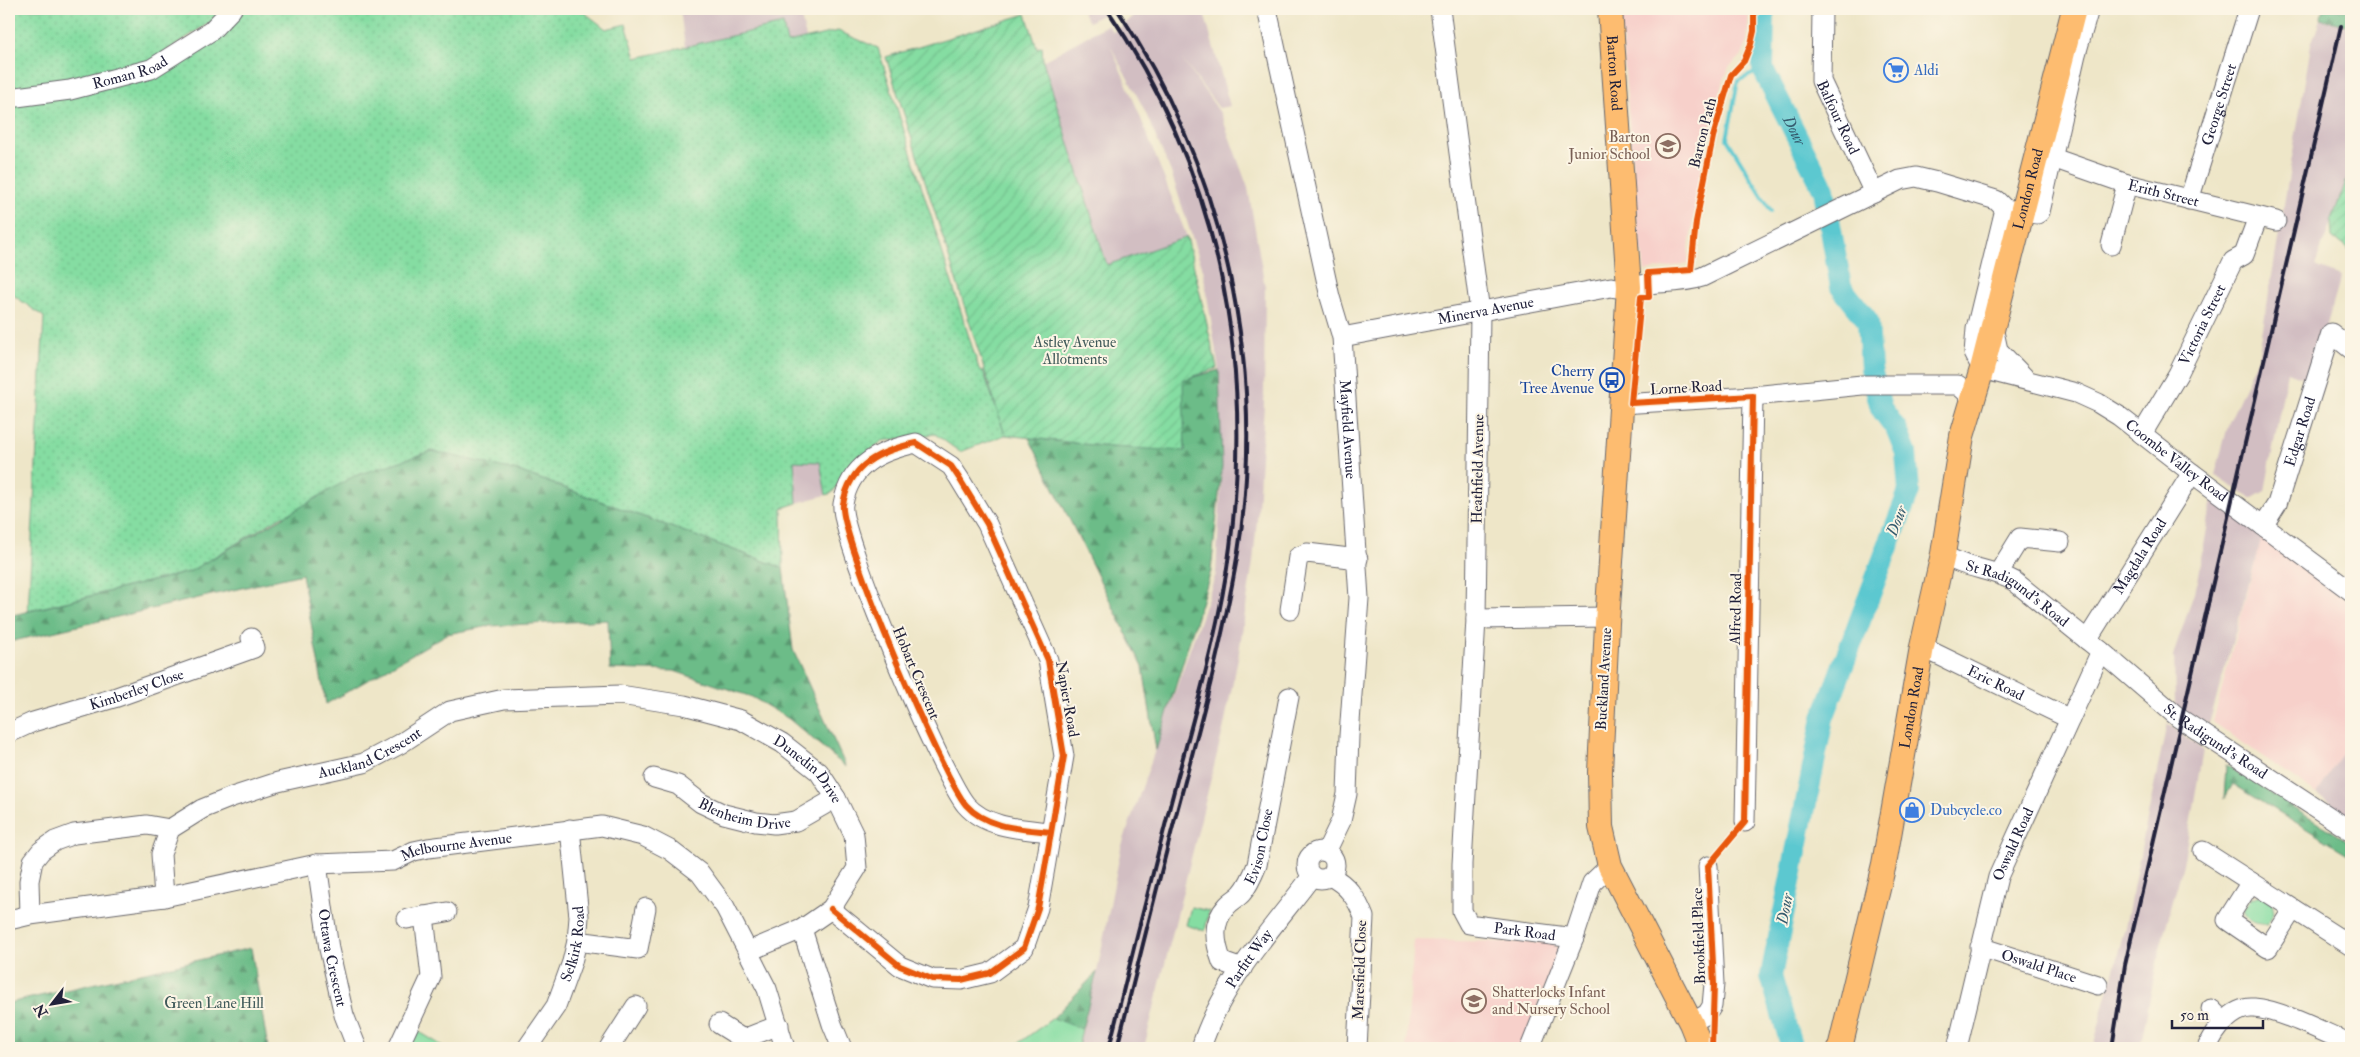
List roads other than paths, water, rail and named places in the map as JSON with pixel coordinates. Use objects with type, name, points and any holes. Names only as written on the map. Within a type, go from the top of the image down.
[{"type":"main road","name":"Barton Road","points":[[1610,9],[1629,287]]},
{"type":"main road","name":"London Road","points":[[1840,1048],[1884,864],[1922,648],[1943,554],[1962,436],[1993,326],[2013,209],[2069,52],[2077,9]]},
{"type":"main road","name":"Buckland Avenue","points":[[1629,287],[1607,617],[1600,772],[1601,827],[1610,866],[1691,1022],[1701,1048]]},
{"type":"street","name":"Roman Road","points":[[9,98],[70,90],[151,69],[211,31],[232,9]]},
{"type":"street","name":"Mayfield Avenue","points":[[1267,9],[1330,297],[1342,337],[1358,559],[1359,598],[1347,794],[1341,821],[1326,852],[1335,864],[1321,876]]},
{"type":"street","name":"Heathfield Avenue","points":[[1440,9],[1480,312],[1476,619],[1462,864],[1462,911],[1469,924],[1474,926]]},
{"type":"street","name":"Balfour Road","points":[[1822,9],[1821,81],[1874,193]]},
{"type":"street","name":"George Street","points":[[2189,200],[2249,9]]},
{"type":"street","points":[[1629,287],[1689,281],[1702,277],[1900,180],[1916,177],[1996,200],[2013,209],[2037,214],[2040,212],[2053,158],[2069,52]]},
{"type":"street","name":"Erith Street","points":[[2053,158],[2127,184],[2267,219]]},
{"type":"street","points":[[2111,245],[2127,184]]},
{"type":"street","name":"London Road","points":[[1982,369],[1974,353],[1976,329],[2013,209]]},
{"type":"street","name":"Victoria Street","points":[[2142,434],[2178,374],[2233,261],[2244,255],[2267,219]]},
{"type":"street","name":"Minerva Avenue","points":[[1342,337],[1611,287],[1620,289],[1629,287]]},
{"type":"street","points":[[1993,326],[1998,350],[2028,380]]},
{"type":"street","name":"Edgar Road","points":[[2263,526],[2277,504],[2331,333],[2351,349]]},
{"type":"street","name":"Coombe Valley Road","points":[[1982,369],[2076,393],[2098,403],[2351,591]]},
{"type":"street","name":"Lorne Road","points":[[1621,404],[1752,396],[1862,385],[1893,384],[1958,385],[1973,398]]},
{"type":"street","name":"Alfred Road","points":[[1745,822],[1752,396]]},
{"type":"street","name":"Napier Road","points":[[831,909],[906,969],[932,979],[961,980],[990,973],[1024,948],[1038,908],[1064,756],[1048,660],[987,524],[951,466],[916,443],[889,449],[865,464]]},
{"type":"street","name":"Hobart Crescent","points":[[865,464],[848,485],[843,507],[851,544],[881,624],[931,739],[966,805],[986,820],[1015,829],[1050,832]]},
{"type":"street","name":"Magdala Road","points":[[2094,646],[2192,473]]},
{"type":"street","points":[[1998,572],[2020,538],[2060,542]]},
{"type":"street","points":[[1290,610],[1298,557],[1307,553],[1358,559]]},
{"type":"street","name":"St Radigund's Road","points":[[1943,554],[1958,564],[1998,572],[2030,592],[2094,646]]},
{"type":"street","points":[[1476,619],[1607,617]]},
{"type":"street","name":"Kimberley Close","points":[[9,733],[33,722],[114,698],[254,648],[250,638]]},
{"type":"street","name":"Oswald Road","points":[[1957,1048],[1998,878],[2070,719],[2094,646]]},
{"type":"street","name":"St. Radigund's Road","points":[[2094,646],[2179,718],[2351,831]]},
{"type":"street","name":"Eric Road","points":[[1922,648],[2070,719]]},
{"type":"street","name":"Dunedin Drive","points":[[572,696],[620,695],[684,705],[742,720],[782,743],[819,772],[836,798],[854,835],[857,868],[831,909],[802,929],[750,951]]},
{"type":"street","name":"Auckland Crescent","points":[[170,829],[202,809],[232,797],[278,782],[364,763],[400,744],[450,711],[504,699],[572,696]]},
{"type":"street","name":"Evison Close","points":[[1242,969],[1222,962],[1215,944],[1216,925],[1226,907],[1242,894],[1250,882],[1257,865],[1288,697]]},
{"type":"street","name":"Blenheim Drive","points":[[654,778],[678,785],[701,803],[724,814],[756,822],[774,824],[796,821],[836,798]]},
{"type":"street","points":[[30,915],[29,881],[33,861],[41,851],[55,841],[74,834],[147,825],[170,829],[161,854],[164,897]]},
{"type":"street","name":"Melbourne Avenue","points":[[9,920],[30,915],[164,897],[317,864],[393,861],[414,851],[428,848],[602,826],[642,836],[670,850],[700,873],[726,907],[750,951],[767,988],[785,1048]]},
{"type":"street","name":"Selkirk Road","points":[[527,1048],[556,1006],[572,962],[577,941],[578,917],[570,829]]},
{"type":"street","points":[[2203,851],[2351,946]]},
{"type":"street","name":"Ottawa Crescent","points":[[317,864],[333,968],[344,1015],[357,1048]]},
{"type":"street","points":[[1530,1048],[1574,938],[1592,883],[1610,866]]},
{"type":"street","name":"Brookfield Place","points":[[1691,1022],[1707,1014],[1712,1006],[1714,984],[1708,866]]},
{"type":"street","name":"Parfitt Way","points":[[1201,1048],[1222,999],[1242,969],[1321,876]]},
{"type":"street","name":"Maresfield Close","points":[[1321,876],[1346,887],[1358,901],[1364,917],[1357,1048]]},
{"type":"street","points":[[2251,882],[2227,920],[2268,948],[2293,909]]},
{"type":"street","points":[[577,941],[638,949],[646,908]]},
{"type":"street","points":[[398,1048],[431,977],[415,917],[447,912]]},
{"type":"street","name":"Park Road","points":[[1474,926],[1574,938]]},
{"type":"street","points":[[802,929],[832,1024],[842,1048]]},
{"type":"street","name":"Oswald Place","points":[[1980,947],[2098,985]]},
{"type":"street","points":[[609,1048],[636,1006]]},
{"type":"street","points":[[2207,1048],[2217,1016],[2253,1008],[2280,1015],[2351,1044]]},
{"type":"street","points":[[719,1024],[743,1044],[779,1025]]},
{"type":"waterway","name":"Dour","points":[[1764,9],[1763,69],[1824,190],[1841,287],[1868,321],[1871,369],[1881,408],[1897,430],[1906,453],[1909,491],[1823,718],[1771,976],[1792,1048]]},
{"type":"waterway","points":[[1763,69],[1738,81],[1727,139],[1771,211]]},
{"type":"railway","points":[[1107,9],[1145,70],[1176,134],[1201,199],[1219,266],[1231,335],[1237,405],[1236,475],[1230,547],[1219,612],[1109,1048]]},
{"type":"railway","points":[[1117,9],[1154,70],[1185,134],[1210,201],[1228,269],[1241,339],[1247,410],[1246,481],[1238,552],[1225,618],[1117,1048]]},
{"type":"railway","points":[[2112,1048],[2125,965],[2341,26]]},
{"type":"place","name":"Aldi","points":[[1896,70]]},
{"type":"place","name":"Barton Junior School","points":[[1668,146]]},
{"type":"place","name":"Cherry Tree Avenue","points":[[1612,380]]},
{"type":"place","name":"Dubcycle.co","points":[[1912,810]]},
{"type":"place","name":"Shatterlocks Infant and Nursery School","points":[[1474,1001]]},
{"type":"park label","name":"Astley Avenue Allotments","points":[[1075,350]]},
{"type":"park label","name":"Green Lane Hill","points":[[214,1003]]}]
